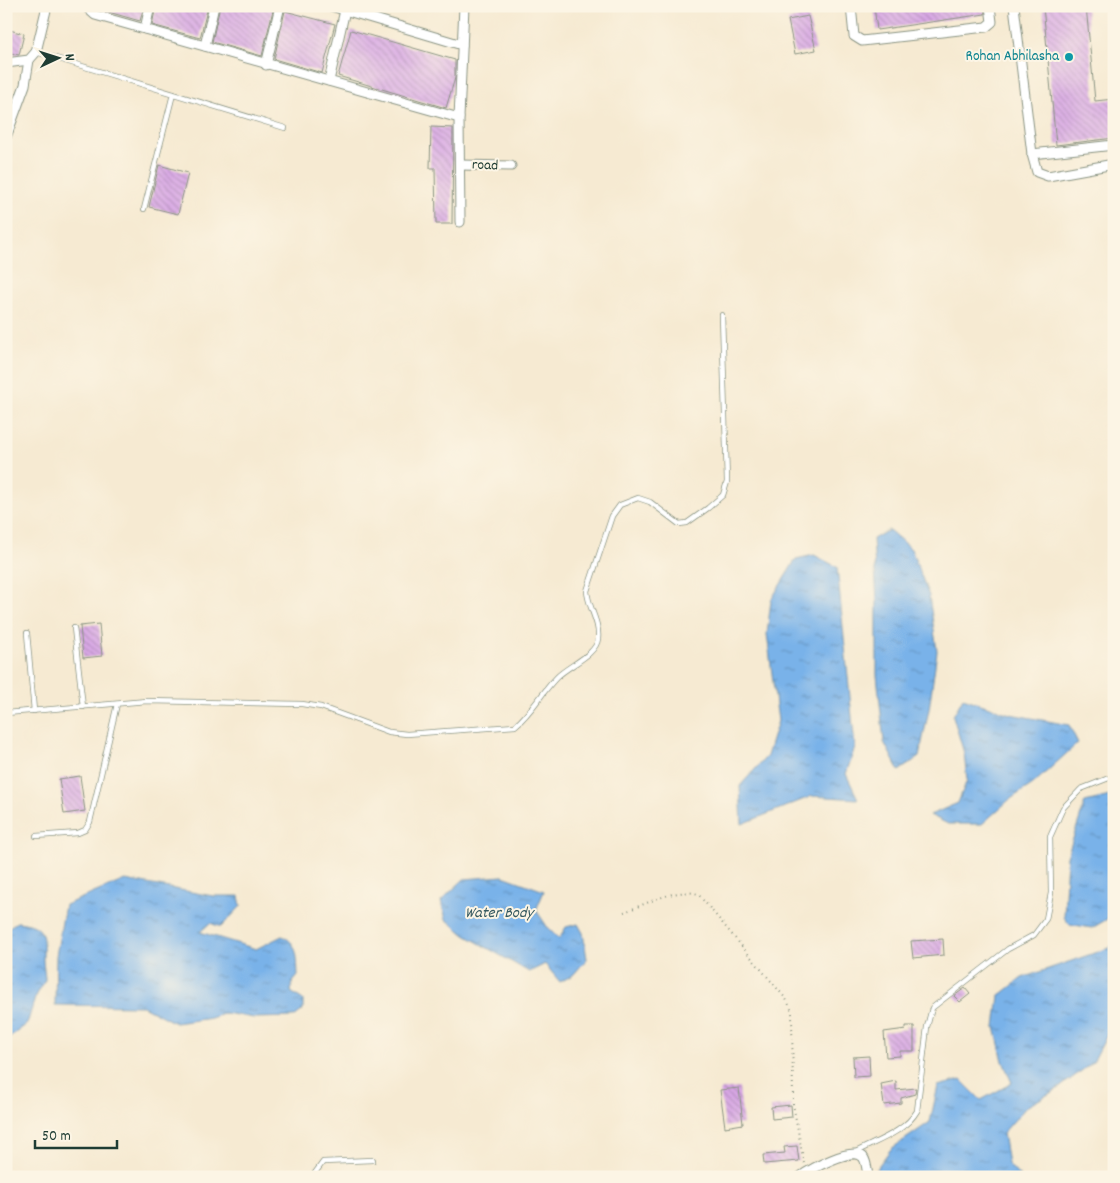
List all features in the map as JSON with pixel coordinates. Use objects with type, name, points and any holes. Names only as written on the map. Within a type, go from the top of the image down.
[{"type":"street","points":[[6,137],[25,85],[29,60],[36,52],[47,6]]},
{"type":"street","points":[[85,6],[95,15],[266,65],[459,118]]},
{"type":"street","points":[[145,29],[150,6]]},
{"type":"street","points":[[205,46],[214,6]]},
{"type":"street","points":[[266,65],[280,6]]},
{"type":"street","points":[[331,6],[462,45]]},
{"type":"street","points":[[460,222],[459,118],[464,6]]},
{"type":"street","points":[[851,6],[854,36],[862,41],[986,27],[992,22],[990,6]]},
{"type":"street","points":[[1014,6],[1032,154],[1037,172],[1048,176],[1114,164]]},
{"type":"street","points":[[329,81],[345,10]]},
{"type":"street","points":[[6,63],[29,60]]},
{"type":"street","points":[[1032,154],[1114,145]]},
{"type":"street","name":"road","points":[[460,165],[511,166]]},
{"type":"street","points":[[803,1175],[846,1154],[854,1153],[862,1156],[866,1162],[868,1177]]},
{"type":"lane","points":[[36,52],[285,128]]},
{"type":"lane","points":[[144,209],[173,94]]},
{"type":"lane","points":[[6,714],[147,702],[302,704],[321,708],[390,732],[407,734],[515,726],[526,716],[557,677],[593,652],[598,641],[598,630],[587,591],[612,516],[620,505],[638,498],[650,502],[680,524],[687,523],[723,494],[727,482],[722,315]]},
{"type":"lane","points":[[74,628],[83,707]]},
{"type":"lane","points":[[27,633],[34,711]]},
{"type":"lane","points":[[36,836],[78,833],[85,830],[90,822],[117,704]]},
{"type":"lane","points":[[854,1153],[904,1126],[913,1119],[917,1111],[927,1027],[932,1008],[1008,948],[1034,935],[1046,919],[1051,893],[1050,837],[1063,808],[1081,789],[1114,776]]},
{"type":"lane","points":[[312,1177],[323,1162],[373,1160]]},
{"type":"path","points":[[624,912],[679,893],[688,891],[698,894],[786,998],[792,1011],[793,1104],[803,1175]]},
{"type":"water","points":[[889,530],[911,549],[929,596],[937,651],[929,709],[919,757],[899,771],[884,742],[877,675],[877,601],[873,539]]},
{"type":"water","points":[[814,555],[837,567],[855,747],[846,774],[858,799],[812,796],[742,824],[740,786],[767,756],[778,721],[767,634],[771,600],[796,559]]},
{"type":"water","points":[[963,698],[1010,714],[1069,725],[1078,743],[1033,784],[1009,800],[982,824],[948,824],[930,815],[958,803],[967,780],[964,753],[953,716]]},
{"type":"water","points":[[1114,795],[1114,915],[1092,928],[1069,924],[1064,917],[1067,857],[1085,802]]},
{"type":"water","name":"Water Body","points":[[503,876],[544,891],[536,910],[548,928],[559,939],[566,927],[578,924],[583,933],[587,959],[573,975],[560,982],[545,964],[529,972],[465,935],[446,919],[441,901],[464,879]]},
{"type":"water","points":[[125,880],[213,896],[239,896],[241,906],[221,927],[210,923],[200,932],[256,949],[282,936],[288,939],[296,952],[298,976],[292,983],[291,992],[303,1000],[303,1010],[294,1017],[254,1018],[225,1013],[211,1018],[175,1023],[143,1006],[55,1005],[56,956],[65,905]]},
{"type":"water","points":[[17,922],[34,926],[41,933],[43,938],[45,980],[35,998],[27,1024],[6,1040],[6,929]]},
{"type":"water","points":[[1114,943],[1114,1035],[1109,1031],[1093,1062],[1059,1088],[1026,1107],[1003,1133],[1008,1164],[1020,1177],[879,1177],[876,1169],[891,1149],[930,1122],[938,1086],[961,1080],[981,1100],[1012,1083],[1003,1061],[995,1027],[999,996],[1022,978],[1109,948]]},
{"type":"building","points":[[95,6],[144,6],[140,21],[98,9]]},
{"type":"building","points":[[156,6],[208,6],[200,38],[152,25]]},
{"type":"building","points":[[220,6],[274,6],[262,56],[212,42]]},
{"type":"building","name":"Rohan Abhilasha","points":[[874,6],[984,6],[985,14],[877,30]]},
{"type":"building","points":[[1043,6],[1086,6],[1095,101],[1114,99],[1114,138],[1056,145]]},
{"type":"building","points":[[285,11],[335,24],[322,73],[274,59]]},
{"type":"building","points":[[808,16],[816,50],[795,54],[788,20]]},
{"type":"building","points":[[6,29],[24,34],[19,55],[6,52]]},
{"type":"building","points":[[351,30],[455,60],[455,78],[446,108],[338,76]]},
{"type":"building","points":[[431,127],[453,128],[452,224],[436,224],[435,168],[430,168]]},
{"type":"building","points":[[159,165],[188,173],[178,214],[149,207]]},
{"type":"building","points":[[99,624],[102,656],[83,658],[80,626]]},
{"type":"building","points":[[80,776],[85,811],[64,814],[59,779]]},
{"type":"building","points":[[943,939],[944,955],[913,958],[911,941]]},
{"type":"building","points":[[965,988],[970,994],[960,1002],[954,996]]},
{"type":"building","points":[[906,1026],[914,1026],[914,1051],[900,1051],[900,1056],[886,1057],[884,1032],[906,1029]]},
{"type":"building","points":[[869,1056],[870,1076],[854,1077],[853,1057]]},
{"type":"building","points":[[896,1081],[896,1090],[916,1088],[915,1094],[901,1098],[901,1103],[884,1105],[881,1084]]},
{"type":"building","points":[[739,1088],[743,1124],[725,1127],[720,1090]]},
{"type":"building","points":[[791,1105],[792,1117],[772,1119],[771,1107]]},
{"type":"building","points":[[797,1146],[799,1161],[764,1164],[763,1155],[785,1153],[784,1147]]},
{"type":"place","name":"Rohan Abhilasha","points":[[1069,57]]}]
